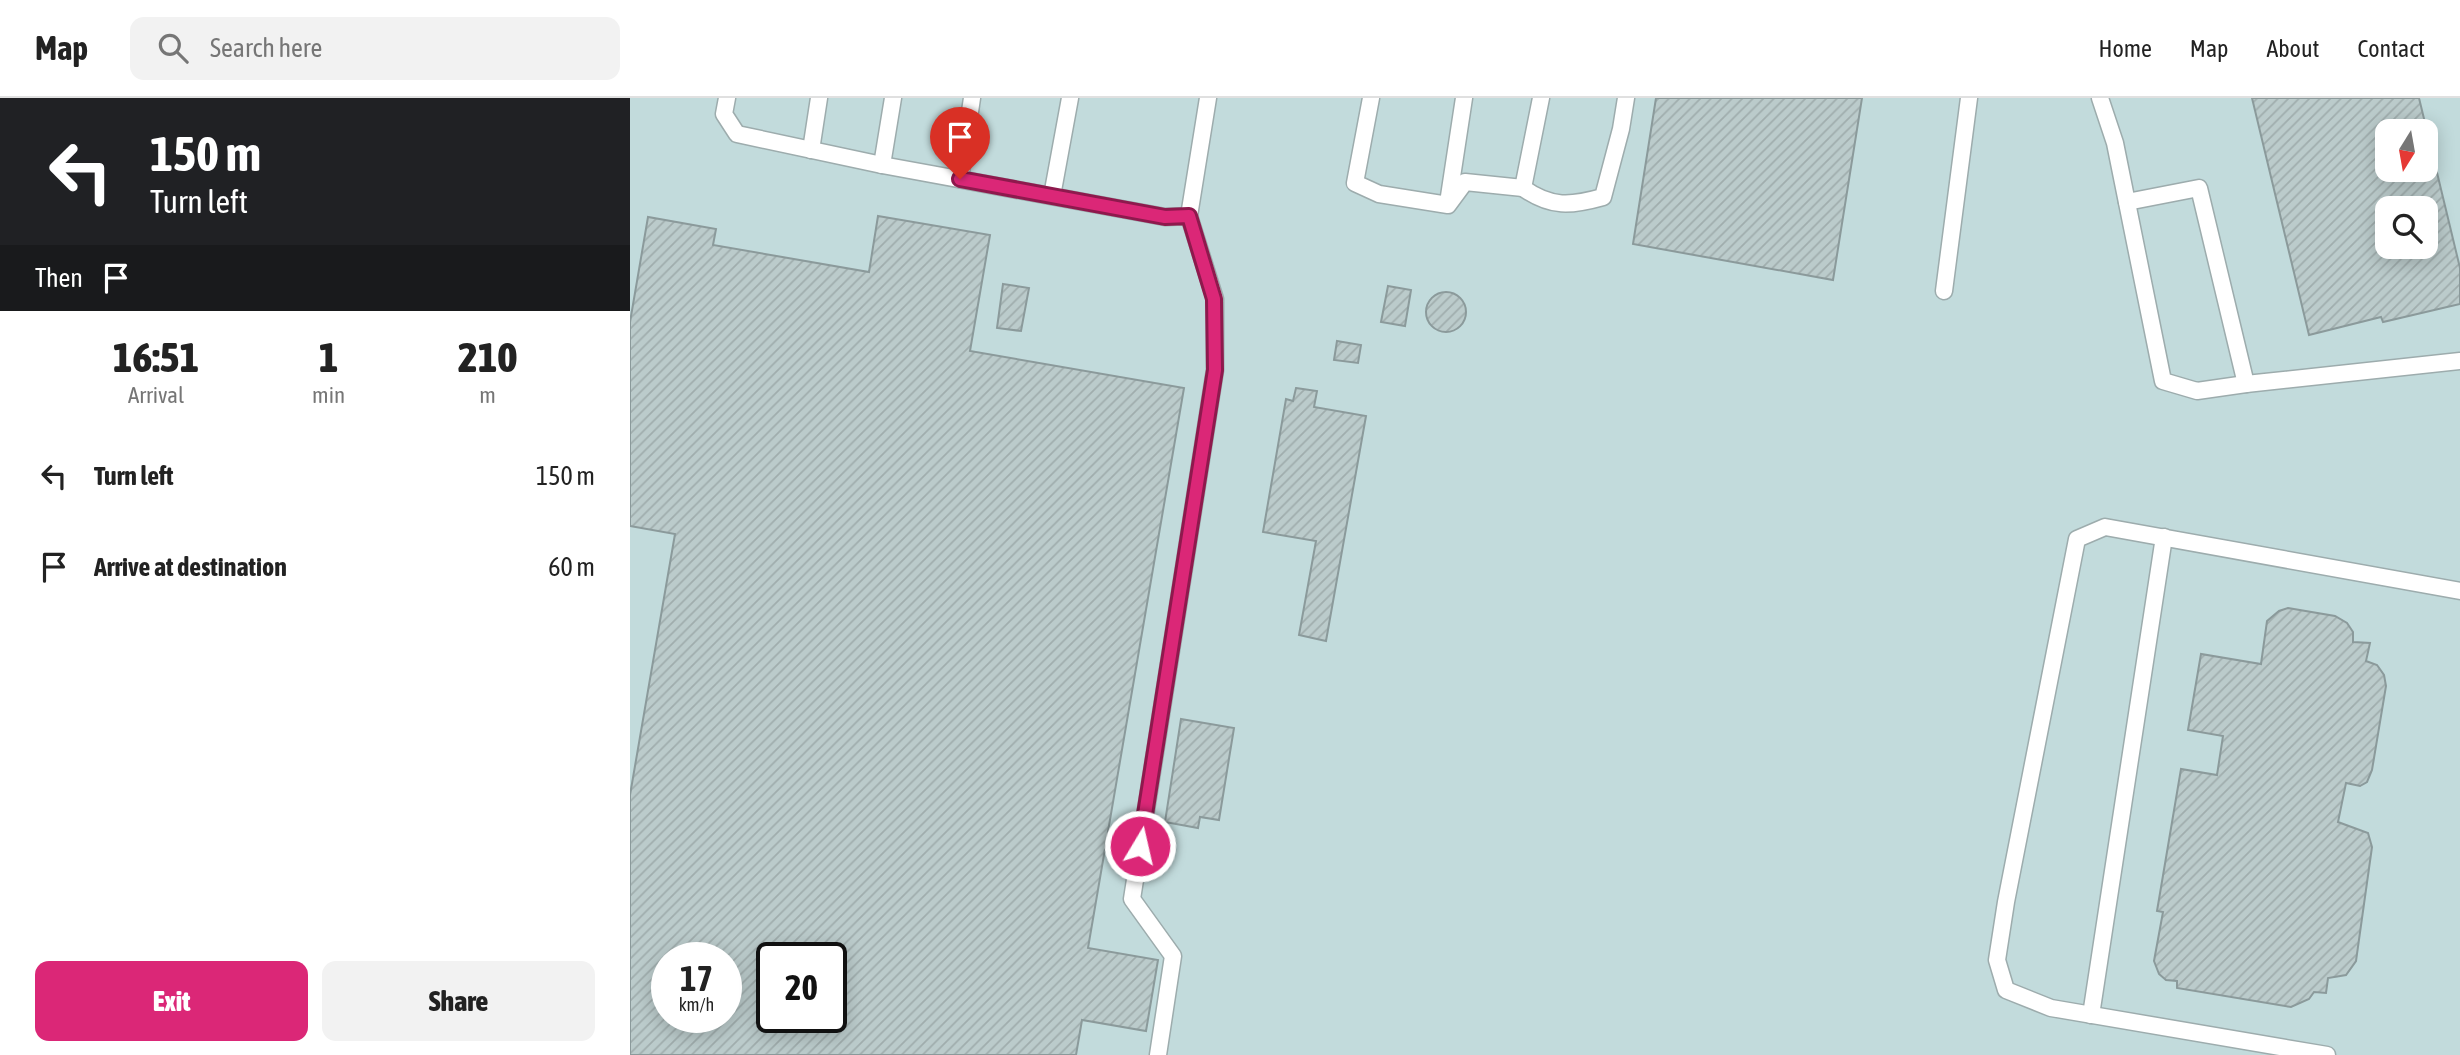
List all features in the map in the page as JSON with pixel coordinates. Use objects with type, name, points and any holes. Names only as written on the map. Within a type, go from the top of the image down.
[{"type":"lane","points":[[727,98],[724,114],[737,134],[1165,217],[1189,216]]},
{"type":"lane","points":[[811,150],[819,98]]},
{"type":"lane","points":[[881,164],[893,98]]},
{"type":"lane","points":[[960,179],[972,98]]},
{"type":"lane","points":[[1052,196],[1070,98]]},
{"type":"lane","points":[[1158,1055],[1173,956],[1132,899],[1215,370],[1214,299],[1189,216],[1208,98]]},
{"type":"lane","points":[[1371,98],[1355,183],[1379,194],[1448,205]]},
{"type":"lane","points":[[1448,205],[1464,98]]},
{"type":"lane","points":[[1523,188],[1541,98]]},
{"type":"lane","points":[[1448,205],[1465,182],[1523,188],[1540,200],[1576,205],[1604,197],[1626,98]]},
{"type":"lane","points":[[1944,291],[1969,98]]},
{"type":"lane","points":[[2100,98],[2115,143],[2163,381],[2197,391],[2246,383],[2460,361]]},
{"type":"lane","points":[[2127,202],[2199,188],[2246,383]]},
{"type":"lane","points":[[2327,1055],[2051,1007],[2006,990],[1997,960],[2077,538],[2105,527],[2460,591]]},
{"type":"lane","points":[[2091,1015],[2164,537]]},
{"type":"shaded area","points":[[630,98],[2460,98],[2460,1055],[630,1055]]},
{"type":"building","points":[[1656,98],[1862,98],[1833,280],[1633,244]]},
{"type":"building","points":[[2252,98],[2419,98],[2424,119],[2375,119],[2375,182],[2438,182],[2438,177],[2460,268],[2460,304],[2383,322],[2381,317],[2309,335]]},
{"type":"building","points":[[878,216],[990,235],[970,351],[1184,388],[1088,948],[1158,960],[1146,1031],[1082,1020],[1076,1055],[630,1055],[630,795],[675,534],[630,526],[630,322],[648,217],[716,229],[713,245],[869,272]]},
{"type":"building","points":[[1003,284],[1029,288],[1021,331],[997,328]]},
{"type":"building","points":[[1388,286],[1411,290],[1405,326],[1381,322]]},
{"type":"building","points":[[1446,292],[1454,293],[1460,298],[1465,304],[1465,320],[1460,326],[1454,331],[1446,332],[1438,331],[1432,326],[1427,320],[1426,312],[1427,304],[1432,298],[1438,293]]},
{"type":"building","points":[[1337,341],[1361,345],[1358,363],[1334,360]]},
{"type":"building","points":[[1296,388],[1317,391],[1314,407],[1366,416],[1326,641],[1299,635],[1316,541],[1263,532],[1286,399],[1293,401]]},
{"type":"building","points":[[2288,608],[2335,616],[2347,623],[2353,632],[2353,642],[2370,643],[2366,661],[2377,665],[2384,675],[2386,686],[2372,770],[2367,782],[2360,786],[2346,783],[2338,822],[2368,833],[2372,847],[2356,961],[2346,975],[2328,978],[2326,993],[2314,992],[2309,999],[2291,1007],[2177,988],[2177,981],[2166,980],[2159,974],[2154,961],[2163,912],[2157,911],[2181,769],[2217,775],[2223,736],[2188,730],[2201,654],[2261,664],[2267,621],[2279,611]]},
{"type":"building","points":[[1181,719],[1234,728],[1219,820],[1200,817],[1198,828],[1165,822]]},
{"type":"route","points":[[960,179],[1165,217],[1189,216],[1214,299],[1215,370],[1140,846]]}]
